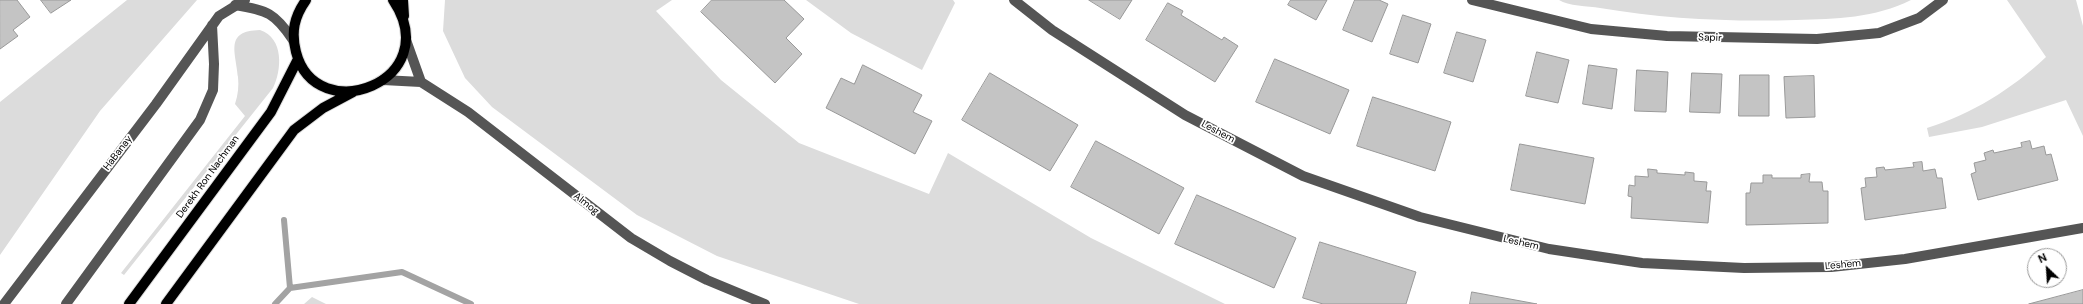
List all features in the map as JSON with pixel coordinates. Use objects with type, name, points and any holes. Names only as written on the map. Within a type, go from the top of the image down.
[{"type":"main road","points":[[306,0],[299,10],[294,24],[293,40],[298,59],[307,73],[320,84],[336,90],[353,92]]},
{"type":"main road","points":[[394,0],[400,10],[404,22]]},
{"type":"main road","points":[[166,304],[294,130],[319,111],[353,92],[370,88],[383,80],[397,67],[406,40],[403,0]]},
{"type":"main road","name":"Derekh Ron Nachman","points":[[129,304],[271,112],[298,59]]},
{"type":"street","name":"HaBanay","points":[[4,304],[164,92],[219,16],[245,0]]},
{"type":"street","name":"Leshem","points":[[1014,0],[1052,30],[1185,115],[1303,176],[1420,217],[1549,249],[1642,263],[1744,268],[1831,267],[1905,259],[2083,228]]},
{"type":"street","name":"Sapir","points":[[1472,0],[1591,29],[1667,36],[1802,39],[1880,33],[1919,18],[1943,0]]},
{"type":"street","points":[[235,5],[271,14],[282,24],[293,40]]},
{"type":"street","points":[[66,304],[200,120],[213,90],[214,64],[212,25]]},
{"type":"street","points":[[406,40],[421,82]]},
{"type":"street","name":"Almog","points":[[383,80],[421,82],[468,112],[631,238],[670,261],[707,280],[765,304]]},
{"type":"shaded area","points":[[127,0],[197,0],[100,111],[0,255],[0,102]]},
{"type":"shaded area","points":[[445,0],[672,0],[656,11],[721,80],[799,143],[929,194],[948,153],[1091,238],[1225,304],[859,304],[717,256],[637,215],[492,107],[465,78],[443,31]]},
{"type":"shaded area","points":[[806,0],[953,0],[955,3],[922,70],[851,33]]},
{"type":"shaded area","points":[[1559,0],[1911,0],[1883,11],[1840,18],[1747,21],[1649,15],[1573,5]]},
{"type":"shaded area","points":[[2007,0],[2076,0],[2083,26],[2083,136],[2066,100],[1982,127],[1929,137],[1927,128],[1960,116],[1991,99],[2019,80],[2046,57]]},
{"type":"shaded area","points":[[260,30],[268,34],[273,40],[279,55],[278,72],[273,88],[124,275],[121,273],[245,116],[235,104],[238,94],[238,77],[235,44],[241,34],[249,31]]},
{"type":"shaded area","points":[[312,297],[326,304],[304,304]]},
{"type":"building","points":[[0,0],[17,0],[30,17],[13,30],[18,36],[0,49]]},
{"type":"building","points":[[41,0],[71,0],[51,13]]},
{"type":"building","points":[[712,0],[784,0],[804,19],[786,38],[802,54],[775,83],[701,12]]},
{"type":"building","points":[[1089,0],[1132,0],[1120,19]]},
{"type":"building","points":[[1291,0],[1327,0],[1316,20],[1288,5]]},
{"type":"building","points":[[1355,0],[1379,0],[1388,4],[1372,42],[1343,30]]},
{"type":"building","points":[[1168,3],[1183,11],[1181,15],[1222,40],[1224,37],[1238,46],[1215,82],[1146,40]]},
{"type":"building","points":[[1403,15],[1431,24],[1418,63],[1390,54]]},
{"type":"building","points":[[1457,32],[1486,40],[1473,82],[1444,73]]},
{"type":"building","points":[[1537,52],[1569,60],[1558,103],[1526,96]]},
{"type":"building","points":[[1275,59],[1349,90],[1330,134],[1256,102]]},
{"type":"building","points":[[863,65],[922,95],[913,112],[932,121],[915,154],[826,108],[841,78],[854,84]]},
{"type":"building","points":[[1589,65],[1617,69],[1612,109],[1583,104]]},
{"type":"building","points":[[1637,70],[1668,72],[1666,112],[1635,111]]},
{"type":"building","points":[[990,73],[1078,125],[1050,171],[962,120]]},
{"type":"building","points":[[1692,73],[1722,74],[1720,113],[1690,112]]},
{"type":"building","points":[[1740,75],[1769,75],[1769,116],[1739,116]]},
{"type":"building","points":[[1814,76],[1815,117],[1786,118],[1784,77]]},
{"type":"building","points":[[1373,97],[1451,122],[1435,171],[1357,146]]},
{"type":"building","points":[[1096,141],[1184,188],[1159,234],[1071,187]]},
{"type":"building","points":[[2030,141],[2032,149],[2044,146],[2046,155],[2051,154],[2058,180],[1978,200],[1971,174],[1976,172],[1974,163],[1986,160],[1984,153],[1993,150],[1994,153],[2022,147],[2021,143]]},
{"type":"building","points":[[1520,144],[1594,158],[1585,204],[1511,190]]},
{"type":"building","points":[[1922,162],[1923,171],[1935,169],[1937,178],[1942,178],[1946,208],[1865,220],[1861,188],[1866,187],[1865,178],[1877,177],[1876,168],[1884,167],[1885,170],[1914,167],[1913,163]]},
{"type":"building","points":[[1648,169],[1657,170],[1657,173],[1685,175],[1685,172],[1694,173],[1694,181],[1707,182],[1706,191],[1711,191],[1708,223],[1631,218],[1632,197],[1628,196],[1629,185],[1635,186],[1635,176],[1648,177]]},
{"type":"building","points":[[1810,174],[1809,182],[1822,182],[1823,191],[1828,191],[1828,223],[1746,225],[1746,193],[1750,193],[1751,183],[1763,183],[1763,175],[1772,175],[1772,178],[1801,178],[1801,175]]},
{"type":"building","points":[[1197,195],[1296,238],[1274,288],[1175,244]]},
{"type":"building","points":[[1320,242],[1416,272],[1406,304],[1323,304],[1303,298]]},
{"type":"building","points":[[2083,290],[2083,304],[2029,304]]},
{"type":"building","points":[[1472,292],[1537,304],[1470,304]]},
{"type":"waterway","points":[[275,304],[290,288],[284,220]]},
{"type":"waterway","points":[[290,288],[402,272],[471,304]]}]
